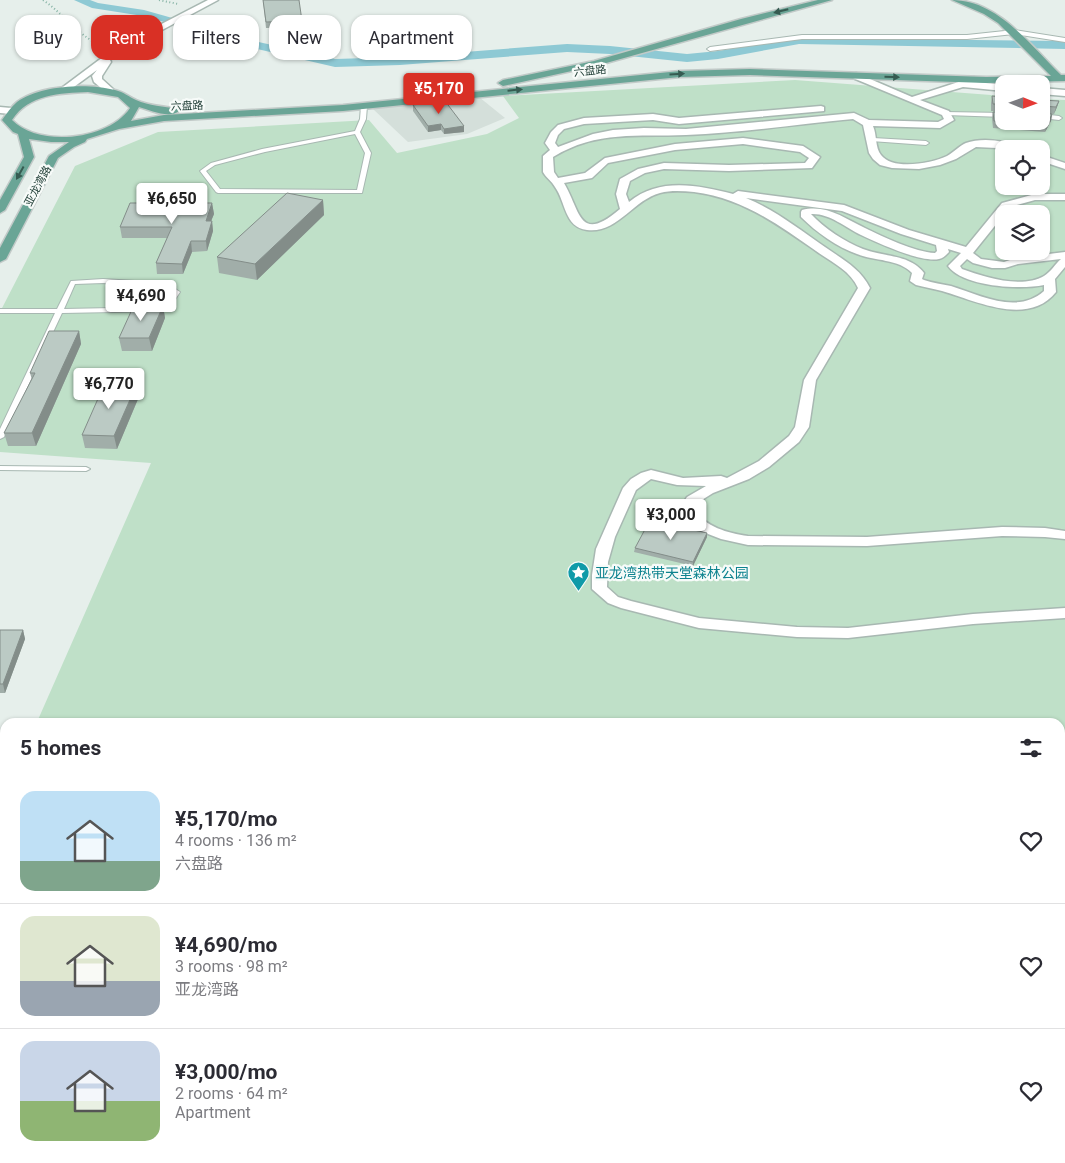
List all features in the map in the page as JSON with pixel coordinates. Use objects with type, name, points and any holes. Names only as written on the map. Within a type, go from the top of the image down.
[{"type":"main road","name":"六盘路","points":[[110,91],[132,102],[160,110],[187,111],[264,109],[349,102],[483,86],[609,59],[744,20],[828,0]]},
{"type":"main road","points":[[956,0],[987,12],[1015,34],[1063,78]]},
{"type":"main road","name":"六盘路","points":[[96,134],[118,126],[164,118],[284,113],[680,74],[750,72],[974,80],[1063,78]]},
{"type":"main road","points":[[96,134],[62,139],[44,139],[23,134],[11,128],[7,120],[11,111],[23,102],[42,95],[64,90],[88,89],[110,91]]},
{"type":"main road","points":[[118,126],[133,114],[135,108],[132,102]]},
{"type":"main road","name":"亚龙湾路","points":[[0,210],[29,158],[23,134]]},
{"type":"main road","name":"亚龙湾路","points":[[0,259],[54,156],[70,145],[96,134]]},
{"type":"street","points":[[163,24],[214,0]]},
{"type":"street","points":[[64,90],[104,60]]},
{"type":"street","points":[[110,60],[97,76],[100,84],[110,91]]},
{"type":"street","points":[[856,76],[946,113],[949,120],[940,125],[867,123]]},
{"type":"street","points":[[911,100],[974,80]]},
{"type":"street","points":[[962,84],[995,87]]},
{"type":"street","points":[[1050,92],[1065,93]]},
{"type":"street","points":[[556,151],[550,143],[554,134],[561,128],[584,121],[653,117],[688,120],[774,111],[841,108],[865,110],[870,113],[871,118],[867,123]]},
{"type":"street","points":[[0,110],[11,111]]},
{"type":"street","points":[[995,145],[972,144],[939,162],[899,166],[885,163],[876,158],[872,151],[874,140],[867,123],[861,118],[847,116],[686,132],[644,130],[613,133],[556,151],[548,156],[548,162],[549,174],[557,181],[574,218],[580,225],[589,227],[608,223],[649,193],[669,188],[687,188],[844,208],[892,228],[967,252],[985,263],[1005,265],[1016,261],[1065,255]]},
{"type":"street","points":[[557,181],[588,176],[605,161],[675,147],[743,141],[803,149],[815,157],[808,166],[729,168],[664,166],[642,172],[625,179],[621,194],[626,210]]},
{"type":"street","points":[[1050,161],[1065,166]]},
{"type":"street","points":[[687,188],[740,201],[769,214],[848,268],[860,278],[864,288],[810,380],[802,427],[794,439],[771,459],[744,476],[708,490],[692,500],[686,509],[690,516],[713,532],[727,537],[754,540],[843,542],[1042,531],[1065,535]]},
{"type":"street","points":[[1065,197],[1035,197],[1006,205],[954,266],[958,271],[966,275],[998,282],[1031,283],[1049,278],[1065,261]]},
{"type":"street","points":[[942,245],[943,252],[936,257],[925,256],[865,233],[832,215],[811,211],[806,212],[805,215],[815,224],[859,252],[897,261],[915,268],[918,273],[916,281],[964,296],[1002,305],[1022,306],[1036,304],[1046,298],[1050,292],[1049,278]]},
{"type":"street","points":[[744,476],[708,482],[688,482],[650,474],[636,481],[630,488],[605,543],[599,575],[600,589],[613,600],[626,605],[690,621],[797,632],[848,633],[973,618],[1065,613]]},
{"type":"lane","points":[[710,49],[802,37],[967,37],[1015,34],[1065,40]]},
{"type":"lane","points":[[357,132],[363,119],[364,106]]},
{"type":"lane","points":[[946,113],[995,115]]},
{"type":"lane","points":[[1050,117],[1059,118]]},
{"type":"lane","points":[[357,132],[368,153],[360,192],[218,191],[203,171],[213,164],[264,150],[357,132]]},
{"type":"lane","points":[[874,140],[926,143]]},
{"type":"lane","points":[[0,311],[58,311],[166,309],[178,292],[166,285],[103,281],[73,282],[58,311],[0,437]]},
{"type":"lane","points":[[0,468],[86,469]]},
{"type":"path","points":[[43,0],[91,41]]},
{"type":"shaded area","points":[[479,97],[505,118],[467,134],[408,142],[373,109]]},
{"type":"green space","name":"亚龙湾热带天堂森林公园","points":[[795,80],[995,95],[995,130],[1050,130],[1050,99],[1065,100],[1065,718],[39,718],[151,463],[0,452],[0,312],[75,166],[158,132],[369,120],[397,153],[487,134],[519,118],[503,96]]},
{"type":"building","points":[[263,0],[299,0],[301,15],[269,15],[269,22],[266,22]]},
{"type":"building","points":[[992,96],[995,96],[995,104],[993,104]]},
{"type":"building","points":[[1050,100],[1059,101],[1056,107],[1050,107]]},
{"type":"building","points":[[445,101],[464,126],[444,129],[441,124],[428,126],[413,105]]},
{"type":"building","points":[[287,193],[323,200],[255,264],[217,257]]},
{"type":"building","points":[[130,203],[212,203],[206,221],[212,221],[206,241],[191,241],[182,264],[156,263],[172,227],[120,227]]},
{"type":"building","points":[[134,305],[163,306],[149,338],[119,338]]},
{"type":"building","points":[[49,331],[79,331],[32,433],[4,433],[35,373],[30,373]]},
{"type":"building","points":[[104,385],[136,386],[114,436],[82,435]]},
{"type":"building","points":[[650,520],[707,533],[693,562],[635,548]]},
{"type":"building","points":[[0,630],[23,630],[3,684],[0,684]]},
{"type":"waterway","points":[[80,0],[96,6],[144,13],[186,25],[209,35],[335,63],[400,61],[567,48],[610,50],[687,58],[718,55],[799,41],[1065,45]]},
{"type":"place","name":"亚龙湾热带天堂森林公园","points":[[579,592]]}]
